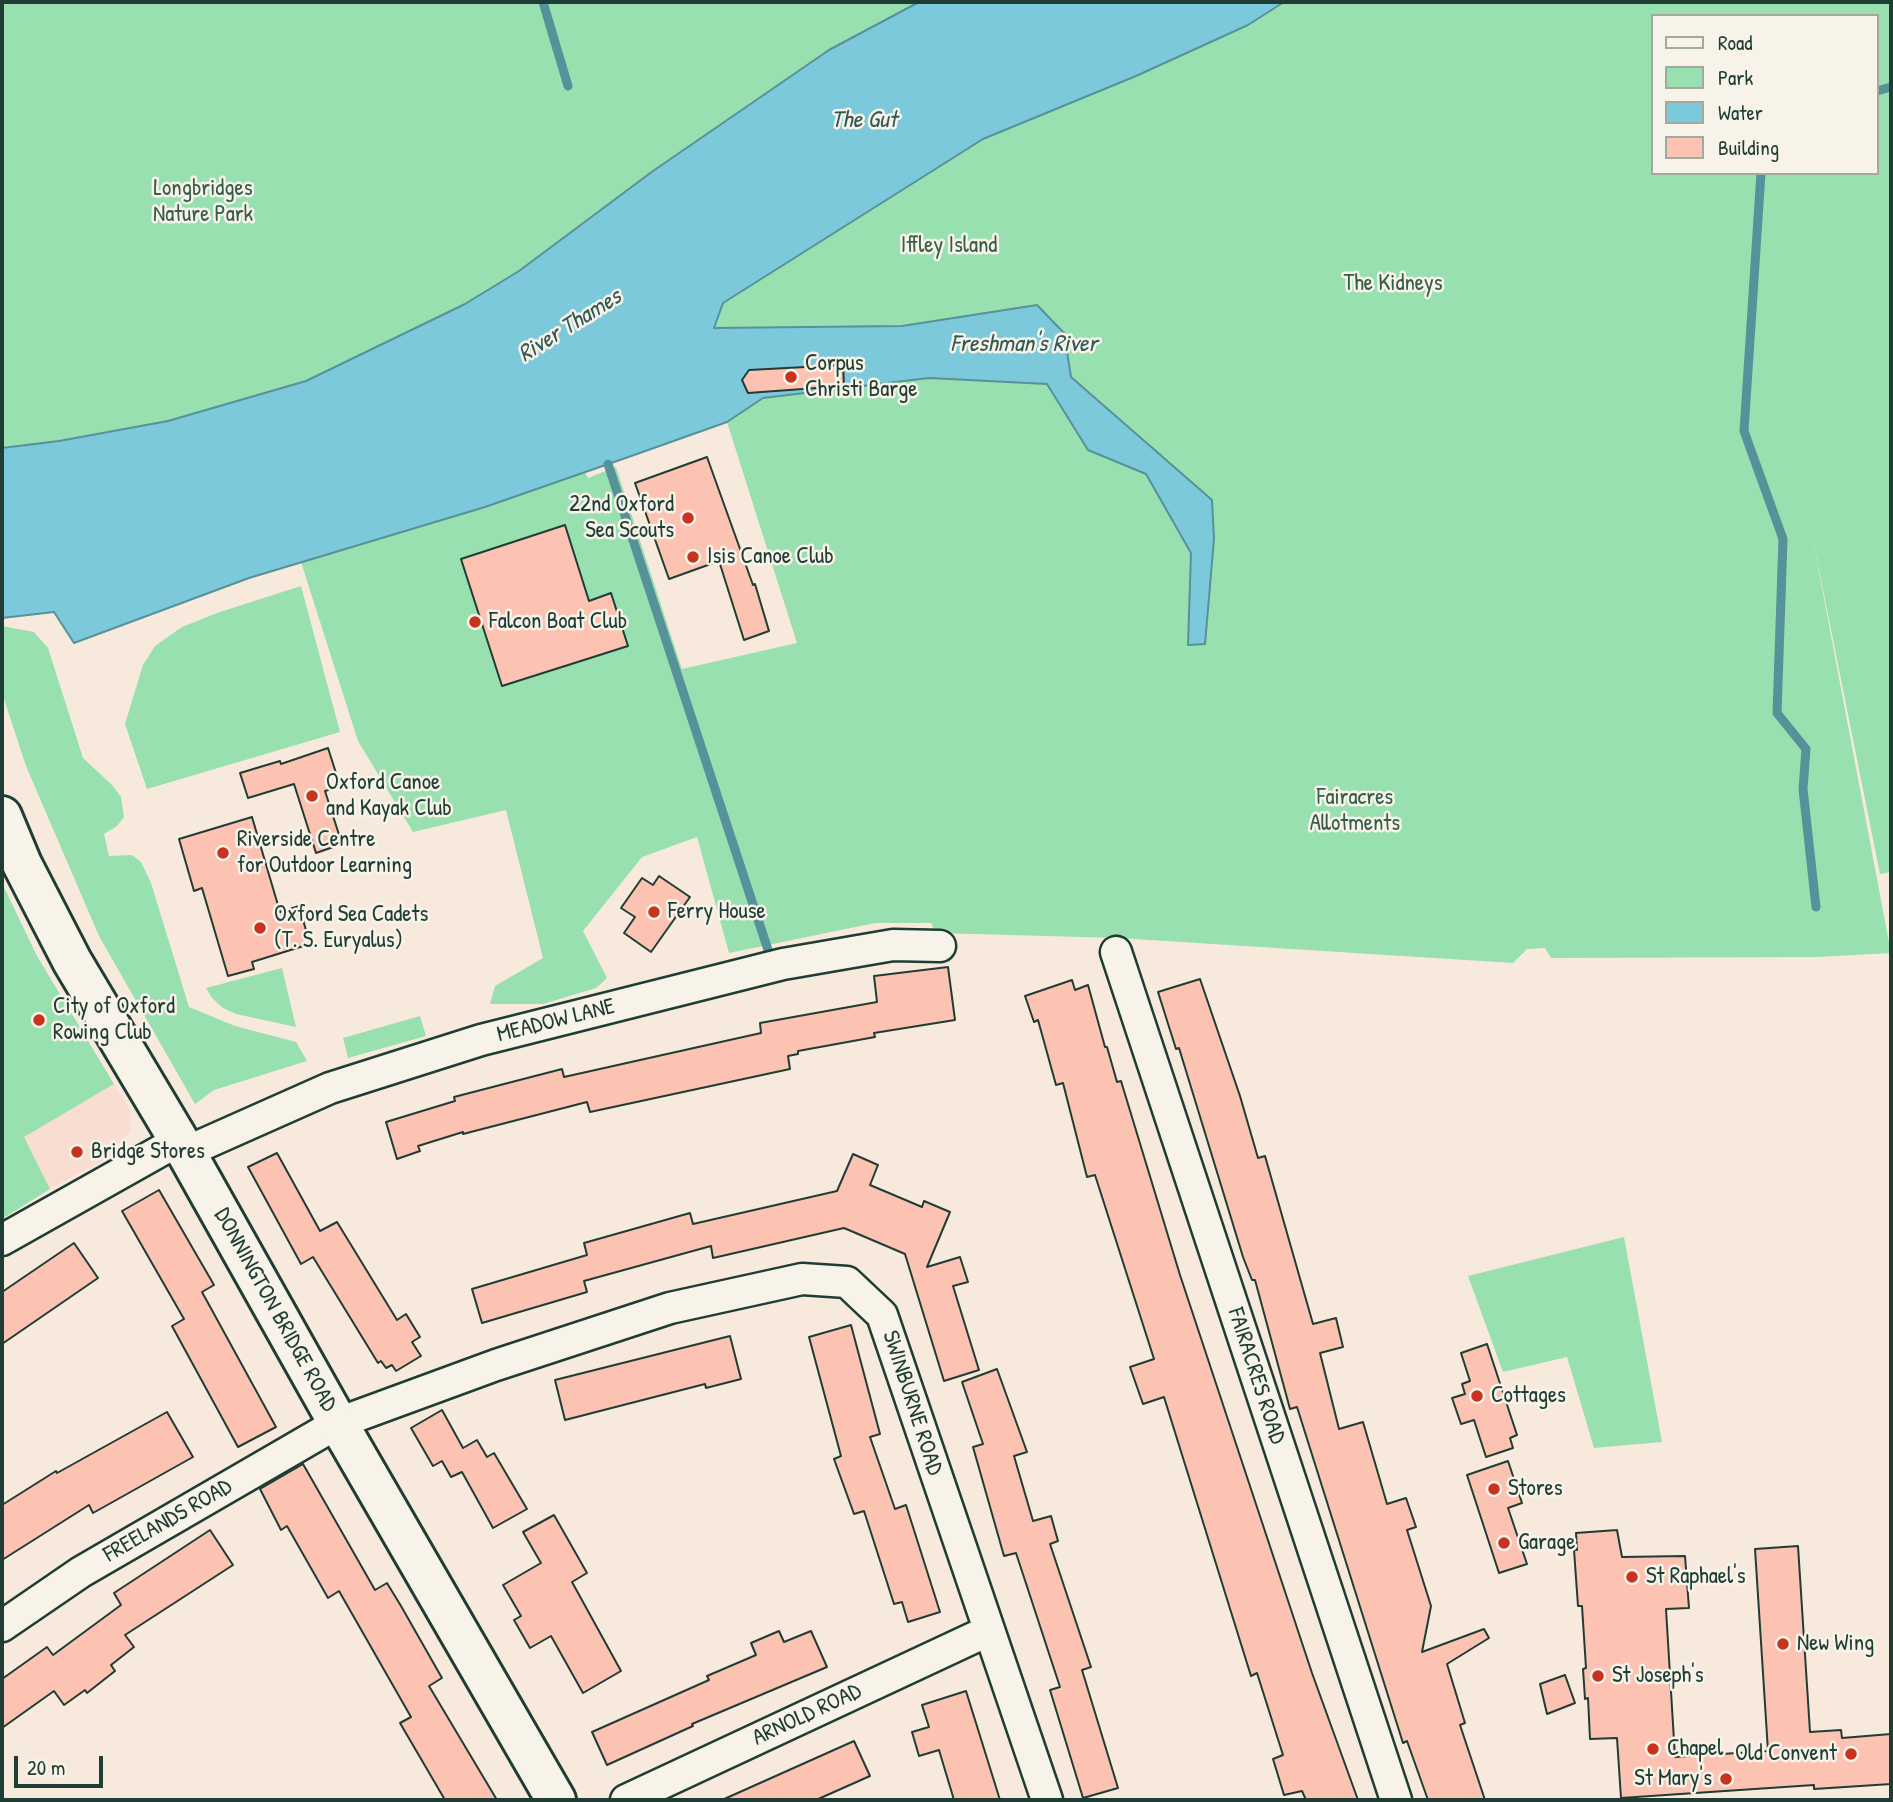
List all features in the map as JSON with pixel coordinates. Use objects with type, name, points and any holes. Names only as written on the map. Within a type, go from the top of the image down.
[{"type":"main road","name":"DONNINGTON BRIDGE ROAD","points":[[2,816],[22,864],[72,961],[183,1148],[556,1800]]},
{"type":"street","name":"MEADOW LANE","points":[[2,1240],[183,1148],[204,1144],[330,1088],[481,1040],[783,964],[893,945],[940,946]]},
{"type":"street","name":"FAIRACRES ROAD","points":[[1116,952],[1396,1800]]},
{"type":"street","name":"SWINBURNE ROAD","points":[[338,1423],[496,1365],[670,1308],[802,1279],[847,1282],[882,1315],[1047,1800]]},
{"type":"street","name":"FREELANDS ROAD","points":[[2,1626],[81,1572],[338,1423]]},
{"type":"street","name":"ARNOLD ROAD","points":[[626,1800],[988,1631]]},
{"type":"shaded area","points":[[114,1084],[131,1111],[130,1132],[106,1159],[50,1189],[24,1137]]},
{"type":"green space","name":"Longbridges Nature Park","points":[[2,2],[919,2],[829,50],[653,171],[519,271],[465,304],[307,381],[168,421],[59,441],[2,448]]},
{"type":"green space","points":[[1284,2],[1891,2],[1891,872],[1880,874],[1812,535],[1891,953],[1817,957],[1551,958],[1545,948],[1527,949],[1513,963],[1118,938],[936,933],[931,923],[875,923],[729,953],[697,837],[642,857],[583,931],[607,978],[596,988],[543,1004],[490,1004],[495,986],[543,958],[506,810],[413,832],[358,741],[301,562],[485,507],[585,472],[588,478],[616,467],[682,669],[797,643],[727,422],[763,398],[929,378],[1047,384],[1088,450],[1146,474],[1191,553],[1188,644],[1205,644],[1212,500],[1071,376],[1064,333],[1037,306],[902,326],[714,328],[723,303],[983,139],[1136,76],[1248,25]]},
{"type":"green space","points":[[301,586],[340,732],[147,789],[125,724],[143,665],[155,646],[182,627]]},
{"type":"green space","points":[[2,626],[34,632],[48,648],[83,758],[121,797],[124,817],[117,826],[104,834],[109,856],[132,855],[141,862],[151,883],[189,1007],[235,1026],[296,1042],[307,1061],[214,1090],[195,1104],[99,936],[26,766],[2,693]]},
{"type":"green space","name":"City of Oxford Rowing Club","points":[[2,883],[37,956],[114,1084],[24,1137],[50,1189],[2,1219]]},
{"type":"green space","points":[[282,968],[296,1027],[236,1014],[223,1008],[206,988]]},
{"type":"green space","points":[[420,1016],[426,1036],[348,1058],[343,1038]]},
{"type":"green space","points":[[1624,1237],[1662,1442],[1594,1448],[1567,1357],[1503,1372],[1468,1276]]},
{"type":"water","points":[[919,2],[1284,2],[1248,25],[1136,76],[983,139],[723,303],[714,328],[902,326],[1037,305],[1064,333],[1071,377],[1212,500],[1214,539],[1205,644],[1188,645],[1191,553],[1146,474],[1088,450],[1047,384],[929,378],[763,398],[727,422],[485,507],[249,578],[74,643],[54,612],[2,618],[2,448],[59,441],[168,421],[306,381],[465,304],[519,271],[653,171],[829,50]]},
{"type":"building","name":"Corpus Christi Barge","points":[[843,365],[844,386],[748,393],[742,380],[749,370]]},
{"type":"building","name":"22nd Oxford Sea Scouts","points":[[707,457],[753,585],[755,584],[769,631],[744,640],[719,561],[669,579],[635,483]]},
{"type":"building","name":"Falcon Boat Club","points":[[565,525],[589,601],[611,593],[628,646],[502,686],[461,559]]},
{"type":"building","points":[[328,748],[336,773],[327,776],[332,789],[325,791],[342,844],[316,853],[294,784],[248,798],[240,773],[280,761],[281,764]]},
{"type":"building","name":"Oxford Sea Cadets (T. S. Euryalus)","points":[[252,817],[280,912],[299,906],[310,944],[252,962],[254,969],[228,976],[202,888],[194,891],[179,839]]},
{"type":"building","name":"Ferry House","points":[[659,876],[690,897],[651,952],[624,933],[635,917],[621,908],[642,878],[653,885]]},
{"type":"building","points":[[948,967],[955,1020],[874,1033],[875,1037],[798,1051],[798,1054],[788,1056],[790,1069],[590,1112],[587,1102],[463,1132],[418,1146],[420,1151],[397,1159],[386,1122],[455,1101],[454,1097],[562,1069],[564,1077],[761,1033],[760,1023],[877,1002],[874,976]]},
{"type":"building","points":[[1200,979],[1258,1158],[1265,1156],[1313,1324],[1336,1318],[1343,1347],[1320,1353],[1339,1429],[1363,1422],[1387,1504],[1406,1498],[1416,1527],[1407,1530],[1431,1606],[1422,1652],[1484,1629],[1489,1638],[1447,1664],[1465,1723],[1460,1725],[1485,1800],[1428,1800],[1407,1741],[1403,1743],[1297,1407],[1290,1409],[1255,1280],[1252,1280],[1243,1257],[1179,1048],[1176,1049],[1158,992]]},
{"type":"building","points":[[1072,980],[1075,990],[1088,985],[1105,1047],[1117,1082],[1121,1081],[1180,1275],[1312,1673],[1358,1800],[1306,1800],[1302,1791],[1284,1795],[1273,1759],[1283,1755],[1257,1673],[1251,1676],[1164,1397],[1143,1404],[1130,1367],[1154,1359],[1095,1175],[1087,1177],[1063,1083],[1056,1085],[1038,1020],[1034,1022],[1025,996]]},
{"type":"building","points":[[277,1153],[320,1231],[337,1222],[397,1320],[406,1314],[420,1337],[412,1342],[421,1356],[396,1371],[392,1365],[386,1368],[381,1361],[378,1363],[313,1257],[301,1264],[248,1167]]},
{"type":"building","points":[[853,1154],[878,1165],[870,1185],[922,1207],[924,1201],[950,1212],[927,1267],[960,1257],[968,1282],[953,1286],[979,1370],[944,1381],[905,1254],[844,1228],[713,1258],[711,1246],[584,1281],[587,1292],[482,1323],[472,1289],[587,1255],[584,1243],[690,1213],[693,1224],[837,1191]]},
{"type":"building","points":[[159,1190],[214,1285],[202,1292],[276,1427],[238,1447],[172,1326],[184,1319],[122,1211]]},
{"type":"building","points":[[74,1243],[98,1278],[2,1344],[2,1292]]},
{"type":"building","points":[[851,1325],[880,1434],[870,1437],[895,1509],[906,1505],[940,1612],[908,1622],[902,1602],[894,1604],[864,1511],[854,1514],[834,1459],[841,1456],[809,1337]]},
{"type":"building","points":[[730,1336],[741,1379],[706,1388],[705,1384],[565,1420],[555,1380]]},
{"type":"building","name":"Cottages","points":[[1487,1344],[1517,1435],[1510,1438],[1513,1448],[1486,1457],[1474,1420],[1461,1424],[1452,1398],[1465,1394],[1462,1384],[1470,1381],[1461,1353]]},
{"type":"building","points":[[997,1369],[1027,1452],[1014,1456],[1033,1521],[1051,1516],[1058,1541],[1050,1544],[1091,1667],[1082,1670],[1118,1788],[1083,1798],[1050,1690],[1060,1687],[1016,1553],[1004,1556],[973,1447],[983,1444],[962,1382]]},
{"type":"building","points":[[442,1410],[463,1448],[477,1440],[487,1457],[494,1453],[527,1509],[493,1528],[462,1472],[451,1477],[442,1461],[433,1466],[411,1428]]},
{"type":"building","points":[[167,1412],[193,1457],[93,1513],[89,1505],[2,1560],[2,1505],[56,1471],[57,1473]]},
{"type":"building","points":[[1508,1461],[1522,1503],[1508,1508],[1527,1564],[1499,1573],[1467,1475]]},
{"type":"building","points":[[303,1464],[375,1590],[387,1583],[401,1606],[442,1678],[429,1686],[497,1800],[445,1800],[400,1723],[411,1717],[339,1591],[328,1598],[287,1526],[281,1530],[260,1489]]},
{"type":"building","points":[[554,1515],[587,1573],[572,1582],[621,1671],[583,1693],[551,1636],[530,1648],[514,1620],[521,1616],[503,1585],[541,1563],[523,1532]]},
{"type":"building","points":[[210,1530],[233,1565],[125,1635],[134,1647],[111,1665],[115,1671],[87,1693],[85,1690],[64,1705],[54,1691],[2,1728],[2,1679],[47,1647],[53,1655],[121,1605],[114,1593]]},
{"type":"building","points":[[1617,1530],[1622,1557],[1685,1556],[1689,1608],[1666,1609],[1675,1757],[1768,1751],[1755,1549],[1798,1546],[1810,1732],[1841,1730],[1842,1738],[1891,1734],[1891,1784],[1814,1789],[1814,1785],[1621,1798],[1617,1738],[1590,1739],[1583,1669],[1586,1668],[1582,1606],[1578,1606],[1574,1550],[1577,1550],[1576,1533]]},
{"type":"building","points":[[779,1631],[784,1642],[811,1631],[827,1667],[692,1724],[693,1726],[607,1765],[592,1732],[709,1680],[707,1676],[756,1655],[751,1643]]},
{"type":"building","points":[[1565,1675],[1575,1703],[1547,1714],[1540,1684]]},
{"type":"building","points":[[966,1691],[1000,1800],[954,1800],[939,1750],[919,1756],[912,1732],[929,1727],[922,1705]]},
{"type":"building","points":[[854,1741],[870,1776],[816,1800],[722,1800]]},
{"type":"waterway","points":[[543,2],[568,86]]},
{"type":"waterway","points":[[1879,90],[1891,87]]},
{"type":"waterway","points":[[1761,175],[1744,431],[1783,539],[1777,713],[1806,749],[1803,789],[1816,907]]},
{"type":"waterway","points":[[608,464],[769,953]]},
{"type":"place","name":"Corpus Christi Barge","points":[[791,377]]},
{"type":"place","name":"22nd Oxford Sea Scouts","points":[[688,518]]},
{"type":"place","name":"Isis Canoe Club","points":[[693,557]]},
{"type":"place","name":"Falcon Boat Club","points":[[475,622]]},
{"type":"place","name":"Oxford Canoe and Kayak Club","points":[[312,796]]},
{"type":"place","name":"Riverside Centre for Outdoor Learning","points":[[223,853]]},
{"type":"place","name":"Ferry House","points":[[654,912]]},
{"type":"place","name":"Oxford Sea Cadets (T. S. Euryalus)","points":[[260,928]]},
{"type":"place","name":"City of Oxford Rowing Club","points":[[39,1020]]},
{"type":"place","name":"Bridge Stores","points":[[77,1152]]},
{"type":"place","name":"Cottages","points":[[1477,1396]]},
{"type":"place","name":"Stores","points":[[1494,1489]]},
{"type":"place","name":"Garage","points":[[1504,1543]]},
{"type":"place","name":"St Raphael's","points":[[1632,1577]]},
{"type":"place","name":"New Wing","points":[[1783,1644]]},
{"type":"place","name":"St Joseph's","points":[[1598,1676]]},
{"type":"place","name":"Chapel","points":[[1653,1749]]},
{"type":"place","name":"Old Convent","points":[[1851,1754]]},
{"type":"place","name":"St Mary's","points":[[1726,1779]]},
{"type":"water label","name":"The Gut","points":[[864,121]]},
{"type":"water label","name":"River Thames","points":[[570,326]]},
{"type":"water label","name":"Freshman's River","points":[[1024,345]]},
{"type":"park label","name":"Iffley Island","points":[[949,246]]},
{"type":"park label","name":"The Kidneys","points":[[1393,284]]},
{"type":"park label","name":"Fairacres Allotments","points":[[1355,811]]}]
